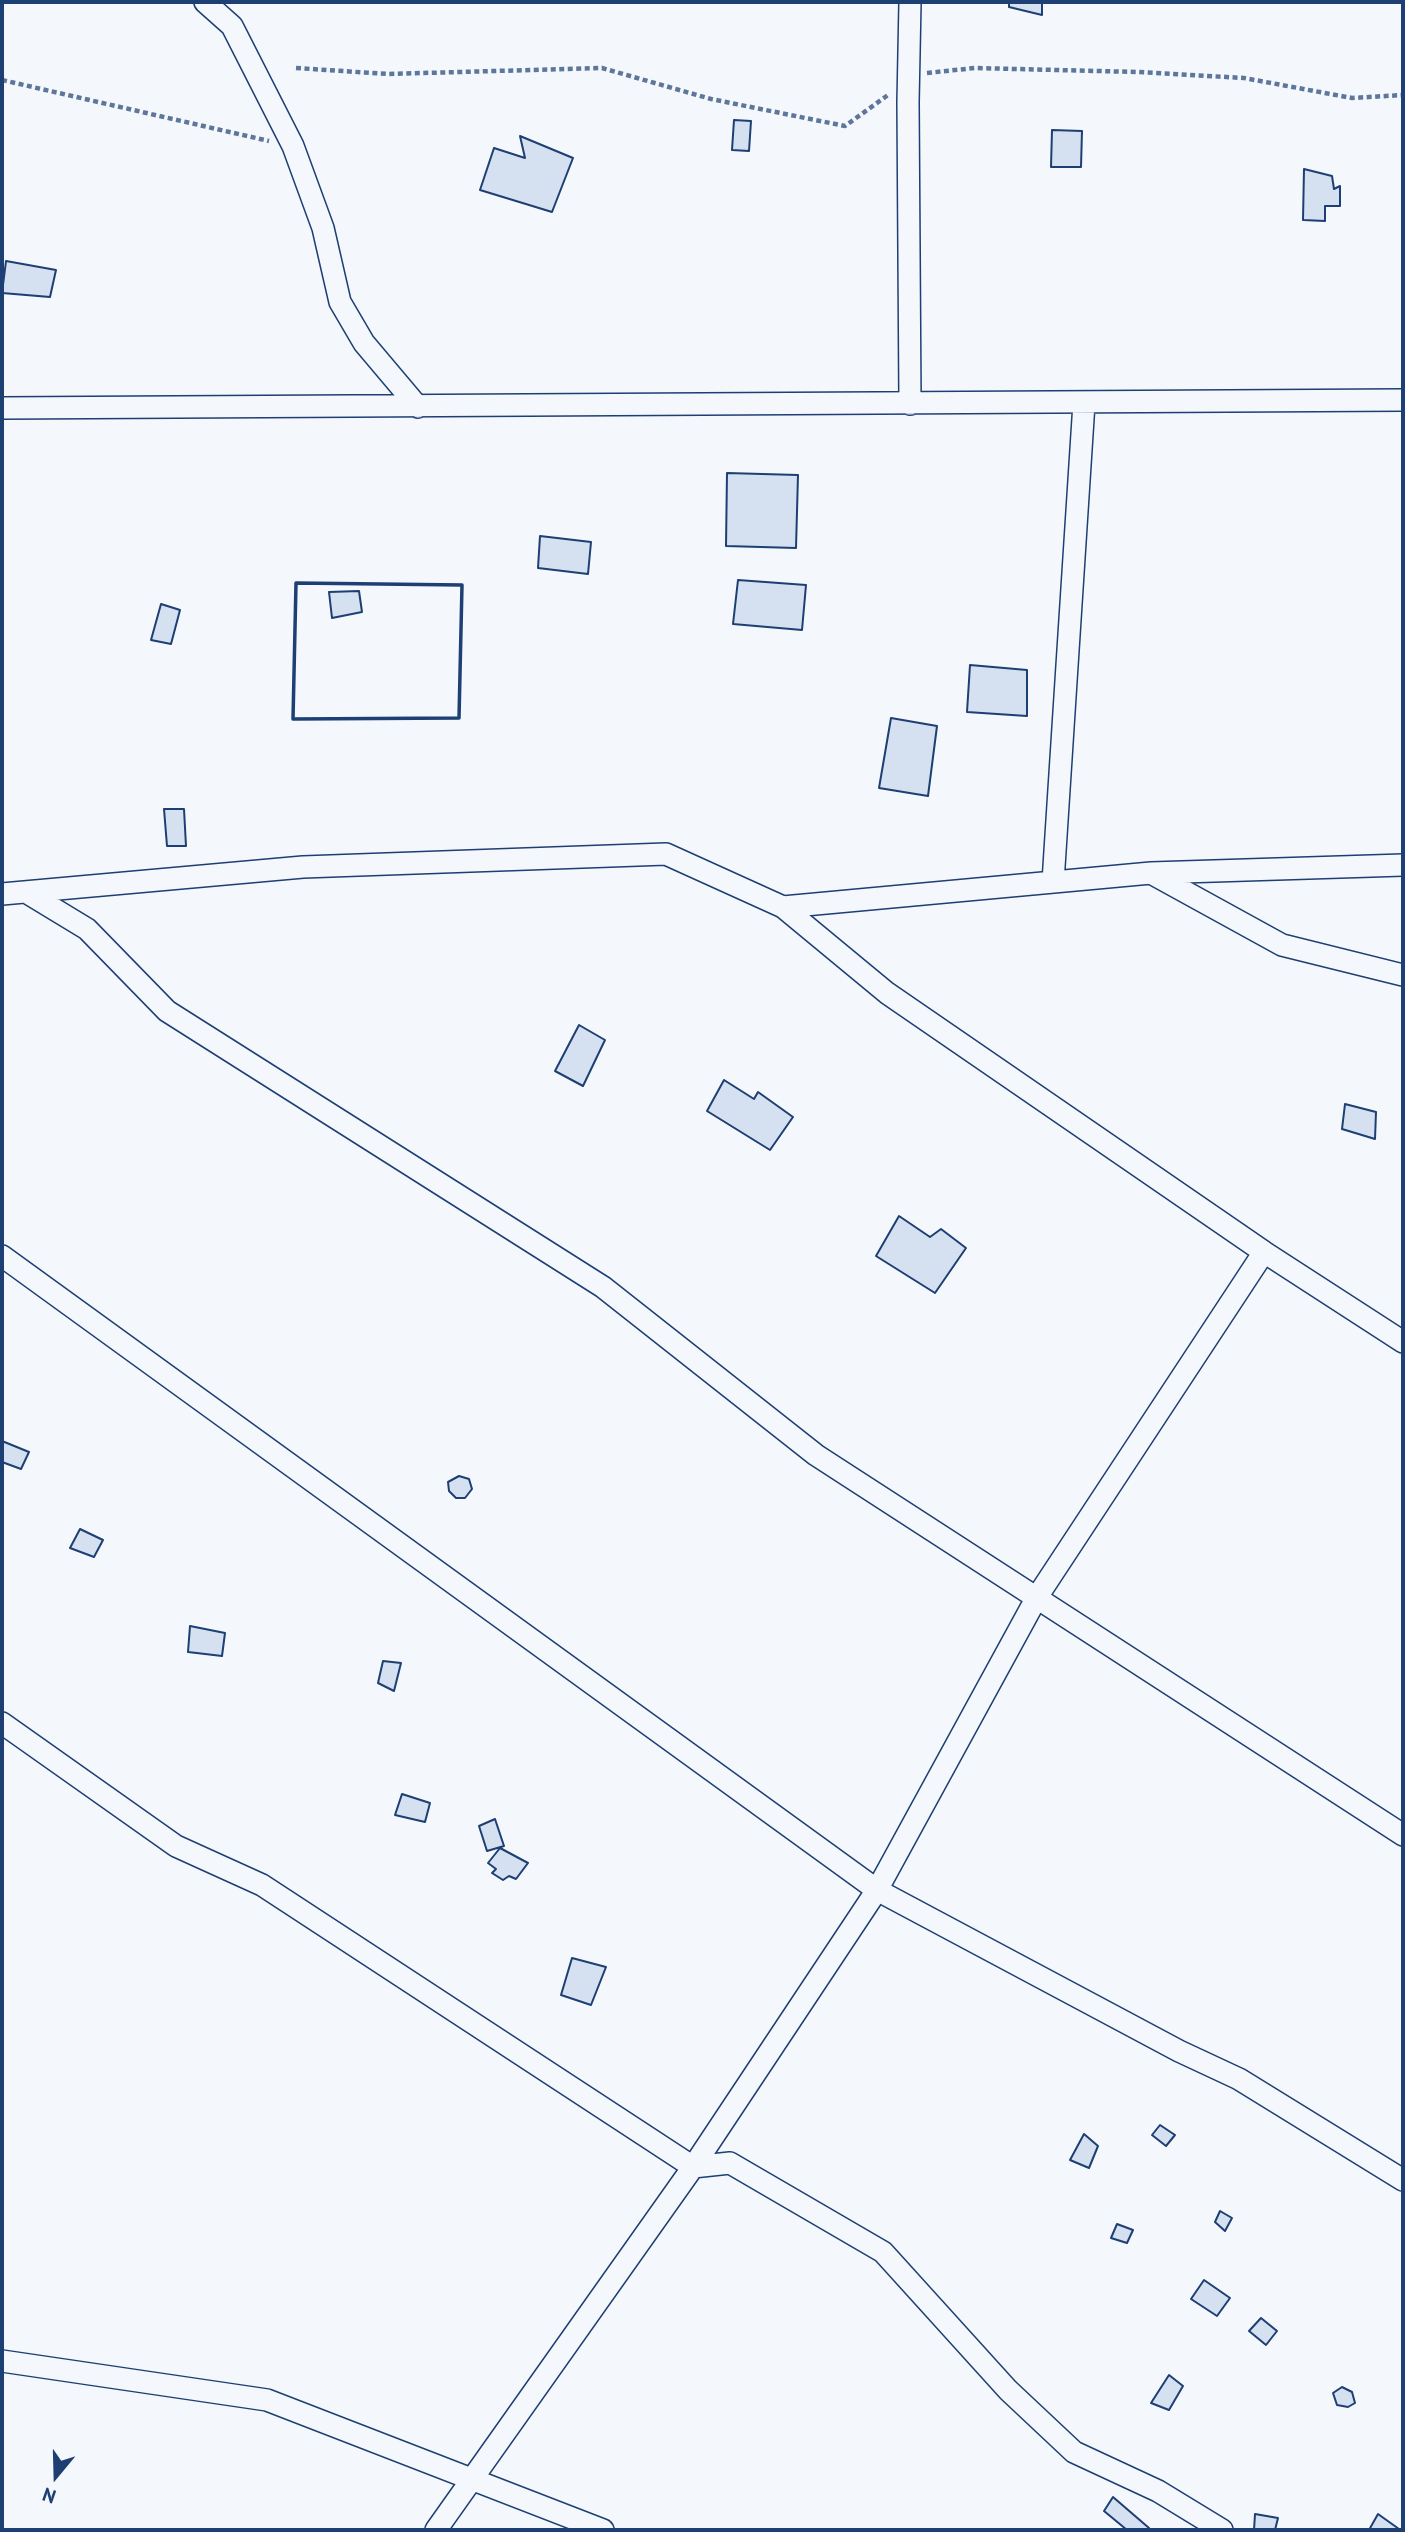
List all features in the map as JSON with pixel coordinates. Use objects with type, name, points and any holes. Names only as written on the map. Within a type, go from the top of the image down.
[{"type":"street","points":[[205,2],[232,26],[293,146],[323,228],[340,302],[364,343],[418,407]]},
{"type":"street","points":[[910,2],[910,404]]},
{"type":"street","points":[[2,408],[1403,400]]},
{"type":"street","points":[[1053,882],[1084,403]]},
{"type":"street","points":[[2,894],[303,867],[666,854],[783,907],[887,993],[1264,1252],[1403,1342]]},
{"type":"street","points":[[783,907],[1151,873],[1403,865]]},
{"type":"street","points":[[1151,873],[1282,944],[1403,975]]},
{"type":"street","points":[[26,892],[87,929],[167,1011],[603,1287],[816,1454],[1403,1835]]},
{"type":"street","points":[[436,2530],[693,2167],[877,1890],[1037,1597],[1264,1252]]},
{"type":"street","points":[[2,1256],[877,1890],[1167,2044],[1239,2079],[1403,2180]]},
{"type":"street","points":[[2,1723],[176,1846],[262,1885],[693,2167],[730,2164],[883,2252],[1008,2390],[1074,2452],[1158,2491],[1222,2530]]},
{"type":"street","points":[[2,2361],[267,2400],[603,2530]]},
{"type":"path","points":[[296,68],[388,74],[602,68],[711,99],[845,126],[890,93],[908,75],[975,68],[1059,69],[1244,78],[1352,98],[1403,95]]},
{"type":"path","points":[[2,80],[293,146]]},
{"type":"building","points":[[1009,2],[1042,2],[1042,15],[1009,7]]},
{"type":"building","points":[[734,120],[751,121],[749,151],[732,150]]},
{"type":"building","points":[[1052,130],[1082,131],[1081,167],[1051,167]]},
{"type":"building","points":[[520,136],[573,158],[552,212],[480,190],[494,148],[525,158]]},
{"type":"building","points":[[1304,169],[1332,176],[1334,189],[1340,186],[1340,206],[1325,206],[1325,221],[1303,220]]},
{"type":"building","points":[[6,261],[56,270],[50,297],[2,293]]},
{"type":"building","points":[[727,473],[798,475],[796,548],[726,546]]},
{"type":"building","points":[[540,536],[591,542],[588,574],[538,568]]},
{"type":"building","points":[[738,580],[806,585],[802,630],[733,624]]},
{"type":"building","points":[[359,591],[362,612],[332,618],[329,592]]},
{"type":"building","points":[[161,604],[180,610],[171,644],[151,640]]},
{"type":"building","points":[[970,665],[1027,670],[1027,716],[967,712]]},
{"type":"building","points":[[891,718],[937,726],[928,796],[879,788]]},
{"type":"building","points":[[164,809],[184,809],[186,846],[167,846]]},
{"type":"building","points":[[579,1025],[605,1040],[583,1086],[555,1071]]},
{"type":"building","points":[[724,1080],[754,1099],[758,1092],[793,1117],[770,1150],[707,1111]]},
{"type":"building","points":[[1345,1104],[1376,1112],[1375,1139],[1342,1129]]},
{"type":"building","points":[[899,1216],[930,1237],[941,1229],[966,1248],[935,1293],[876,1256]]},
{"type":"building","points":[[2,1441],[29,1452],[21,1469],[2,1462]]},
{"type":"building","points":[[459,1476],[469,1479],[472,1489],[465,1498],[456,1498],[449,1491],[448,1482]]},
{"type":"building","points":[[80,1529],[103,1540],[94,1557],[70,1548]]},
{"type":"building","points":[[190,1626],[225,1633],[222,1656],[188,1652]]},
{"type":"building","points":[[383,1661],[401,1663],[394,1691],[378,1683]]},
{"type":"building","points":[[402,1794],[430,1803],[425,1822],[395,1815]]},
{"type":"building","points":[[495,1819],[504,1846],[487,1851],[479,1826]]},
{"type":"building","points":[[500,1848],[528,1863],[516,1879],[509,1876],[503,1880],[492,1873],[496,1869],[488,1863]]},
{"type":"building","points":[[572,1958],[606,1967],[591,2005],[561,1995]]},
{"type":"building","points":[[1160,2125],[1175,2135],[1166,2146],[1152,2135]]},
{"type":"building","points":[[1084,2134],[1098,2146],[1089,2168],[1070,2160]]},
{"type":"building","points":[[1220,2211],[1232,2218],[1225,2231],[1215,2222]]},
{"type":"building","points":[[1117,2224],[1133,2230],[1127,2243],[1111,2238]]},
{"type":"building","points":[[1204,2280],[1230,2298],[1217,2316],[1191,2299]]},
{"type":"building","points":[[1261,2318],[1277,2331],[1266,2345],[1249,2331]]},
{"type":"building","points":[[1169,2375],[1183,2386],[1169,2410],[1151,2403]]},
{"type":"building","points":[[1342,2387],[1352,2392],[1355,2403],[1348,2407],[1337,2405],[1333,2393]]},
{"type":"building","points":[[1113,2497],[1149,2528],[1148,2530],[1127,2530],[1104,2511]]},
{"type":"building","points":[[1255,2514],[1278,2518],[1275,2530],[1254,2530]]},
{"type":"building","points":[[1378,2514],[1399,2529],[1369,2530]]},
{"type":"wall","points":[[296,583],[462,585],[459,718],[293,719],[296,583]]}]
